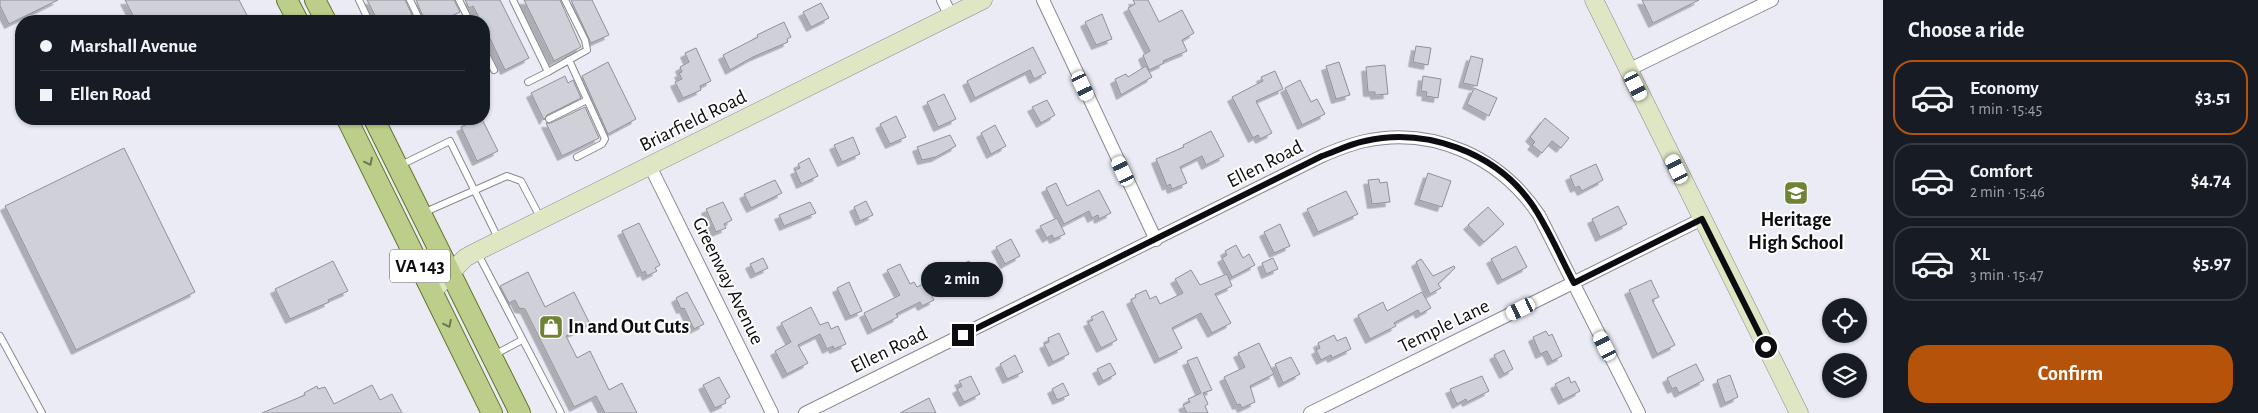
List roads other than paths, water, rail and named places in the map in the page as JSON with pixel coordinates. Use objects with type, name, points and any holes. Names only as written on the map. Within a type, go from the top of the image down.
[{"type":"main road","points":[[287,0],[295,15]]},
{"type":"main road","points":[[315,0],[323,15]]},
{"type":"main road","name":"Briarfield Road","points":[[432,292],[465,258],[983,0]]},
{"type":"main road","points":[[1594,0],[1799,413]]},
{"type":"main road","name":"VA 143","points":[[351,125],[492,413]]},
{"type":"main road","name":"VA 143","points":[[377,125],[520,413]]},
{"type":"street","points":[[943,0],[951,16]]},
{"type":"street","points":[[1043,0],[1156,240]]},
{"type":"street","points":[[1628,70],[1772,0]]},
{"type":"street","name":"Ellen Road","points":[[805,413],[1344,147],[1388,138],[1426,140],[1463,149],[1480,158],[1507,177],[1530,201],[1574,283],[1639,413]]},
{"type":"street","name":"Greenway Avenue","points":[[650,166],[772,413]]},
{"type":"street","name":"Temple Lane","points":[[1310,413],[1702,219]]},
{"type":"lane","points":[[359,0],[367,15]]},
{"type":"lane","points":[[410,0],[417,15]]},
{"type":"lane","points":[[459,0],[465,15]]},
{"type":"lane","points":[[513,0],[548,72]]},
{"type":"lane","points":[[528,82],[583,53],[588,46],[565,0]]},
{"type":"lane","points":[[570,60],[605,139],[602,144],[577,157]]},
{"type":"lane","points":[[490,62],[494,70]]},
{"type":"lane","points":[[550,120],[587,100]]},
{"type":"lane","points":[[397,167],[450,141],[499,240]]},
{"type":"lane","points":[[421,214],[507,176],[521,181],[542,220]]},
{"type":"lane","points":[[477,252],[561,413]]},
{"type":"lane","points":[[0,336],[42,413]]},
{"type":"lane","points":[[492,356],[522,340]]},
{"type":"place","name":"Heritage High School","points":[[1796,193]]},
{"type":"place","name":"In and Out Cuts","points":[[551,327]]}]
